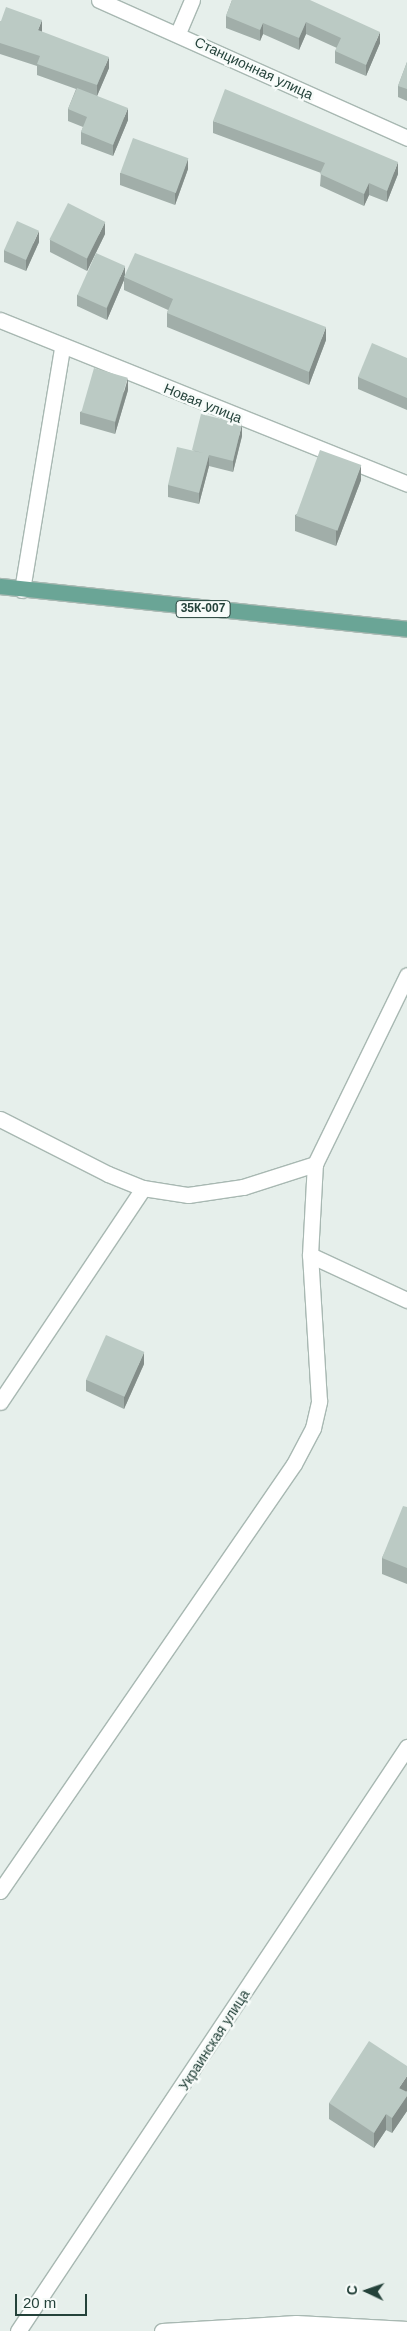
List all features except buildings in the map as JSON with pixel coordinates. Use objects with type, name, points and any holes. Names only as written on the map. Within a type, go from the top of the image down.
[{"type":"main road","name":"35К-007","points":[[0,586],[22,590],[407,629]]},
{"type":"street","name":"Станционная улица","points":[[99,0],[178,33],[407,138]]},
{"type":"street","points":[[178,33],[192,0]]},
{"type":"street","name":"Новая улица","points":[[0,320],[62,348],[407,484]]},
{"type":"street","points":[[22,590],[62,348]]},
{"type":"street","points":[[0,1891],[294,1464],[313,1428],[319,1401],[310,1255],[315,1164],[407,975]]},
{"type":"street","points":[[0,1119],[143,1188],[188,1195],[243,1187],[315,1164]]},
{"type":"street","points":[[0,1402],[143,1188]]},
{"type":"street","points":[[310,1255],[407,1300]]},
{"type":"street","name":"Украинская улица","points":[[18,2331],[407,1747]]},
{"type":"street","points":[[162,2331],[296,2324],[407,2329]]}]
